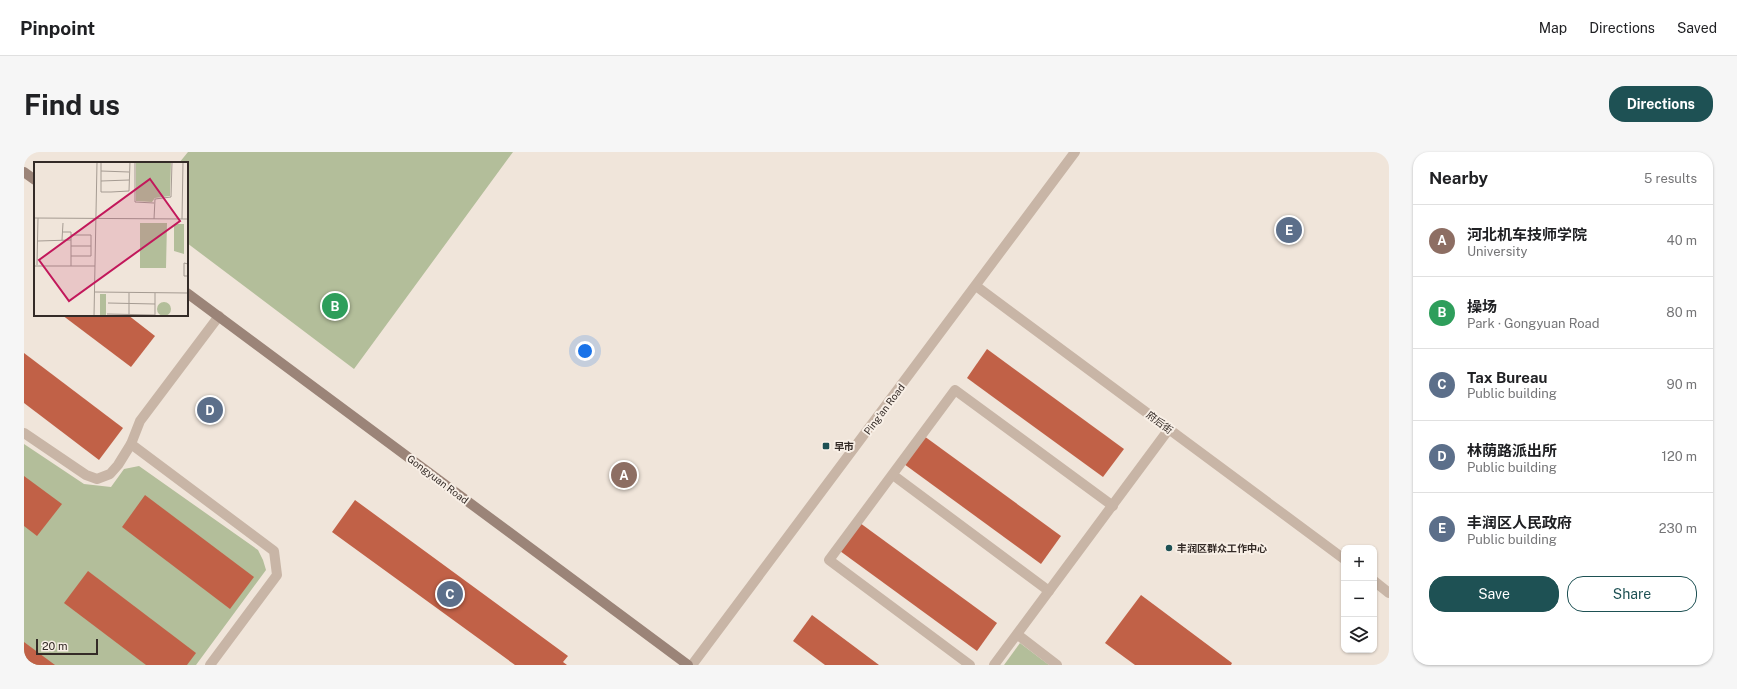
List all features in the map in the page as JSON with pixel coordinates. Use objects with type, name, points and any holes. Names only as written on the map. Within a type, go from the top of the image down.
[{"type":"main road","points":[[24,172],[34,179]]},
{"type":"main road","name":"Gongyuan Road","points":[[188,294],[688,665]]},
{"type":"street","name":"Ping'an Road","points":[[692,665],[1075,152]]},
{"type":"street","name":"府后街","points":[[976,286],[1341,557]]},
{"type":"street","points":[[24,433],[86,475],[97,479],[110,474],[118,465],[131,444],[140,421],[219,316]]},
{"type":"street","points":[[970,665],[829,560],[955,390],[1113,506]]},
{"type":"street","points":[[994,665],[1018,635],[1169,429]]},
{"type":"street","points":[[131,444],[274,552],[277,575],[210,665]]},
{"type":"street","points":[[893,475],[1050,591]]},
{"type":"street","points":[[1377,583],[1389,593]]},
{"type":"street","points":[[1018,635],[1057,665]]},
{"type":"green space","points":[[188,152],[513,152],[354,369],[188,244],[188,162],[180,162]]},
{"type":"green space","points":[[24,444],[84,484],[111,487],[124,469],[139,466],[258,550],[266,570],[196,665],[24,665]]},
{"type":"green space","points":[[1020,643],[1049,665],[1004,665]]},
{"type":"building","points":[[63,316],[129,316],[155,336],[131,367]]},
{"type":"building","points":[[987,349],[1124,449],[1103,477],[967,378]]},
{"type":"building","points":[[24,353],[123,428],[99,460],[24,403]]},
{"type":"building","points":[[924,436],[1061,536],[1041,564],[904,464]]},
{"type":"building","points":[[24,476],[62,504],[37,536],[24,526]]},
{"type":"building","points":[[145,495],[254,577],[230,609],[122,527]]},
{"type":"building","points":[[355,500],[568,656],[563,662],[567,665],[515,665],[332,532]]},
{"type":"building","points":[[860,523],[997,623],[977,651],[840,551]]},
{"type":"building","points":[[88,571],[196,653],[187,665],[146,665],[64,603]]},
{"type":"building","points":[[1141,595],[1232,663],[1231,665],[1135,665],[1105,643]]},
{"type":"building","points":[[812,615],[879,665],[825,665],[793,641]]},
{"type":"building","points":[[24,642],[55,665],[24,665]]},
{"type":"place","name":"丰润区人民政府","points":[[1289,230]]},
{"type":"place","name":"操场","points":[[335,306]]},
{"type":"place","name":"林荫路派出所","points":[[210,410]]},
{"type":"place","name":"早市","points":[[826,446]]},
{"type":"place","name":"河北机车技师学院","points":[[624,475]]},
{"type":"place","name":"丰润区群众工作中心","points":[[1169,548]]},
{"type":"place","name":"Tax Bureau","points":[[450,594]]}]
